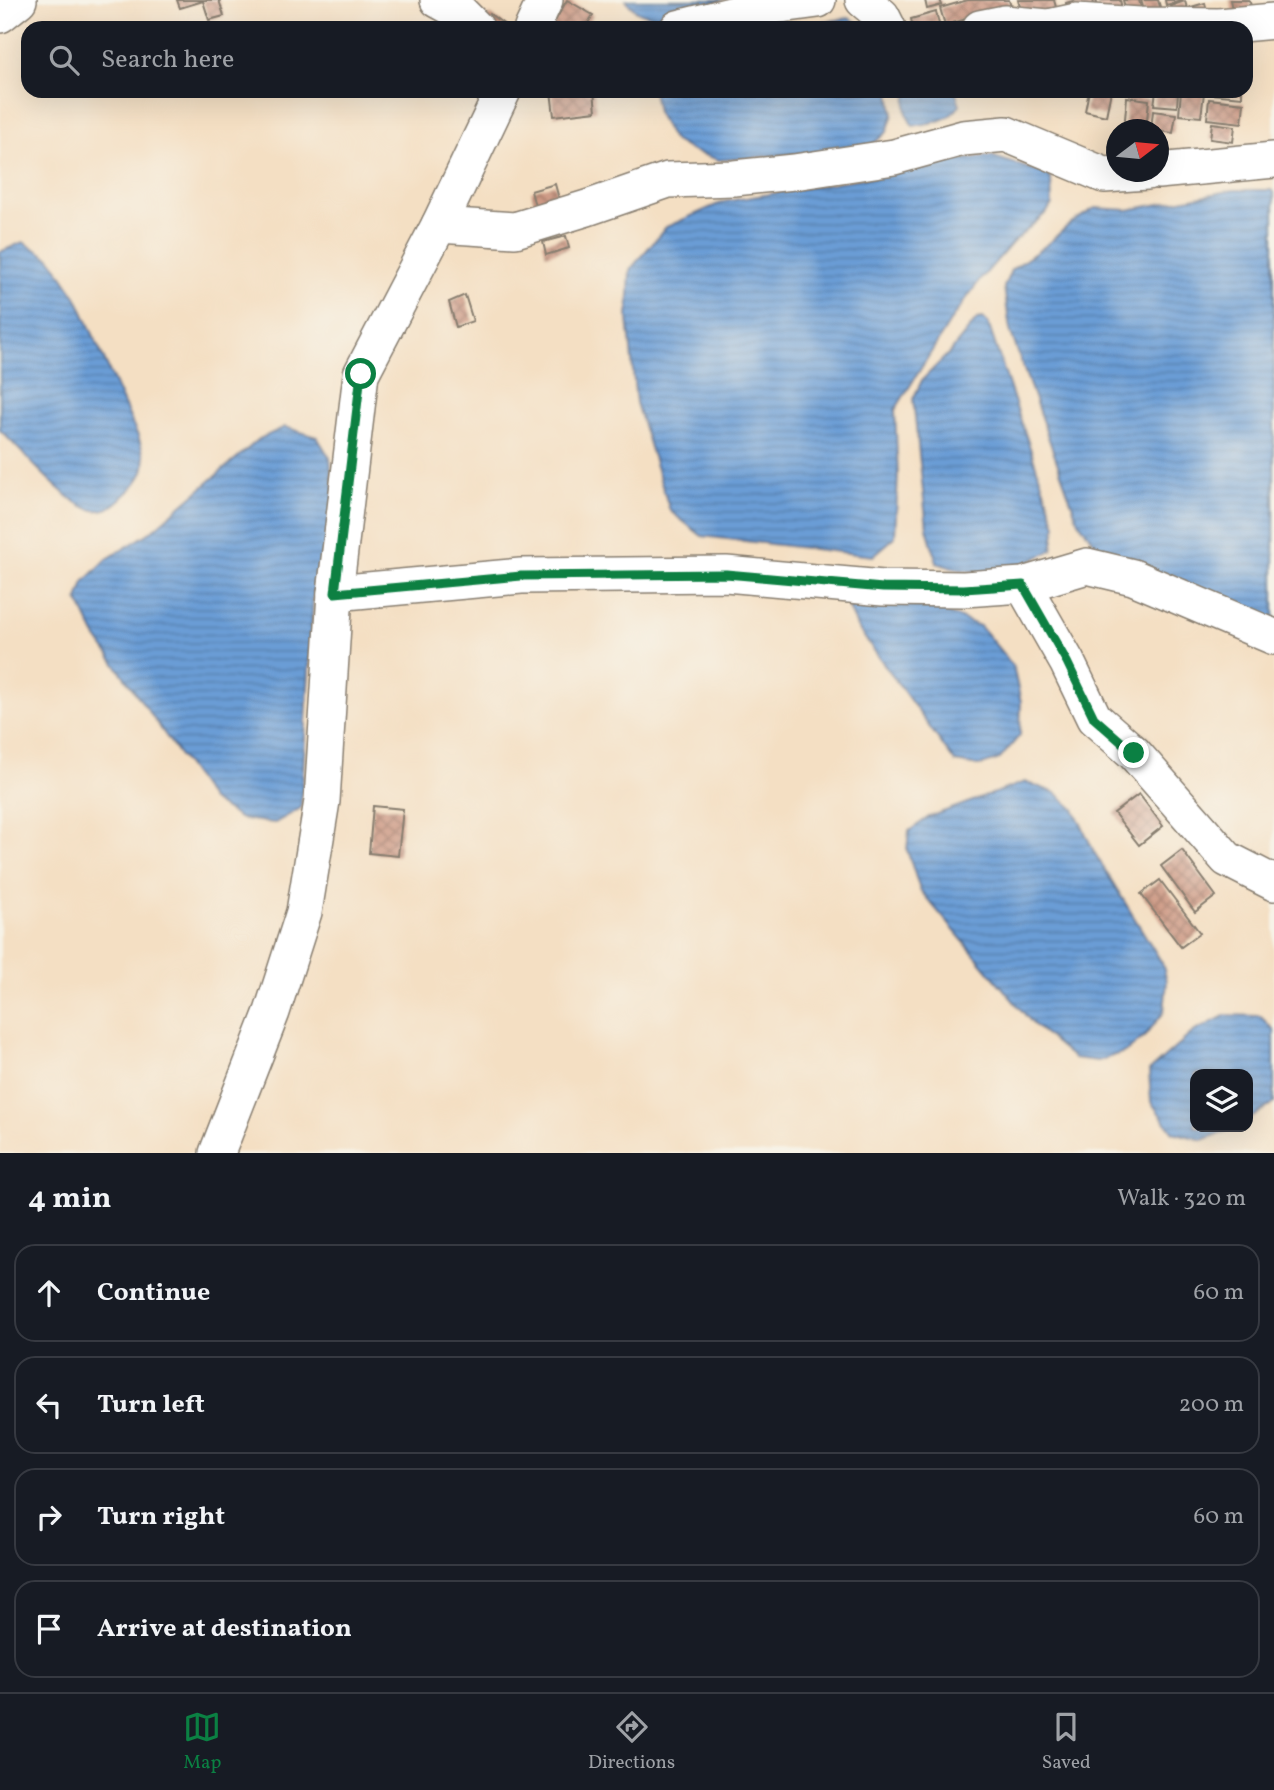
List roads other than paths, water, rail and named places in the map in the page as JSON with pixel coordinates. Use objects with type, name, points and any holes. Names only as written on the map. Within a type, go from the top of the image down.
[{"type":"street","points":[[0,15],[19,0]]},
{"type":"street","points":[[438,0],[460,12],[469,21]]},
{"type":"street","points":[[535,21],[545,0]]},
{"type":"street","points":[[706,21],[759,8],[818,0]]},
{"type":"street","points":[[863,0],[884,21]]},
{"type":"street","points":[[1253,26],[1273,26]]},
{"type":"street","points":[[217,1153],[272,1012],[304,912],[322,801],[335,593],[361,374],[439,225],[500,98]]},
{"type":"street","points":[[439,225],[515,230],[668,180],[794,172],[894,157],[962,138],[1006,134],[1106,175]]},
{"type":"street","points":[[1169,170],[1274,160]]},
{"type":"street","points":[[335,593],[534,576],[726,574],[883,588],[964,589],[1023,585],[1087,566],[1133,577],[1274,637]]},
{"type":"street","points":[[1023,585],[1067,662],[1094,718],[1134,753],[1227,859],[1274,883]]},
{"type":"water","points":[[626,0],[724,0],[686,12],[658,16],[635,10]]},
{"type":"water","points":[[849,18],[854,21],[829,21]]},
{"type":"water","points":[[654,98],[891,98],[893,114],[887,132],[867,149],[719,160],[692,151],[673,140],[657,112]]},
{"type":"water","points":[[907,98],[958,98],[960,105],[945,118],[913,126],[908,117]]},
{"type":"water","points":[[991,156],[1047,174],[1051,179],[1052,204],[1047,212],[1012,243],[980,280],[953,317],[895,410],[898,475],[895,537],[873,556],[702,536],[670,511],[636,403],[628,318],[630,270],[666,227],[723,202],[949,161]]},
{"type":"water","points":[[1234,190],[1271,190],[1274,193],[1274,628],[1106,558],[1078,521],[1010,330],[1004,287],[1011,270],[1071,223],[1095,208],[1128,210]]},
{"type":"water","points":[[23,242],[50,258],[77,298],[141,445],[144,464],[141,476],[122,498],[105,509],[94,510],[72,499],[0,430],[0,252]]},
{"type":"water","points":[[983,318],[988,323],[1056,525],[1052,550],[1023,564],[982,572],[937,563],[927,528],[913,399],[922,380],[951,351],[977,319]]},
{"type":"water","points":[[285,427],[317,437],[330,458],[334,495],[332,522],[314,584],[301,808],[275,823],[241,819],[211,800],[95,635],[78,600],[84,582],[107,559],[149,533],[259,439]]},
{"type":"water","points":[[864,600],[899,602],[943,611],[980,626],[1013,666],[1021,702],[1020,735],[1000,759],[979,766],[955,762],[857,627],[849,608]]},
{"type":"water","points":[[1025,782],[1056,793],[1074,809],[1094,852],[1162,963],[1167,981],[1164,1012],[1144,1037],[1127,1051],[1098,1061],[1074,1058],[1033,1024],[920,890],[907,850],[909,831],[929,817]]},
{"type":"water","points":[[1226,1015],[1260,1016],[1274,1030],[1274,1103],[1253,1117],[1253,1069],[1190,1069],[1190,1132],[1224,1132],[1203,1140],[1173,1132],[1151,1102],[1149,1071],[1193,1032]]}]
